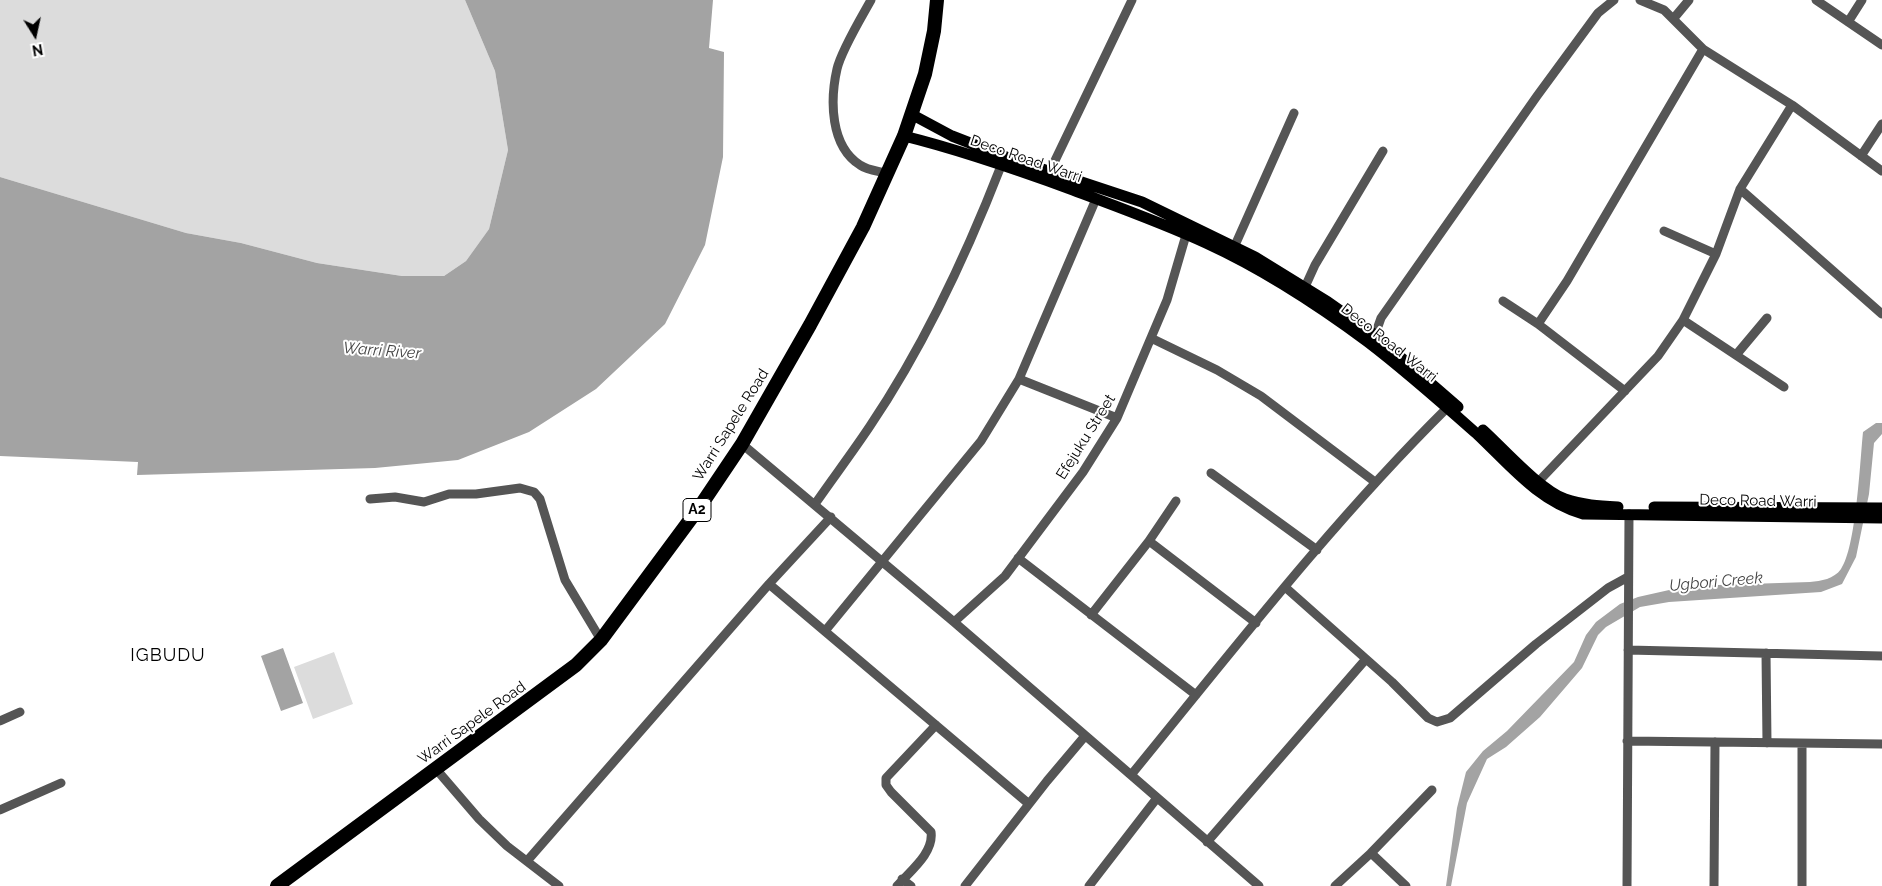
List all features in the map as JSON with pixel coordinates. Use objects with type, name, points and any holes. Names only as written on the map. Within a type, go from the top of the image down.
[{"type":"highway","name":"Warri Sapele Road","points":[[277,886],[576,665],[601,640],[700,505],[742,444],[858,235],[904,136],[925,74],[934,31],[937,0]]},
{"type":"main road","name":"Deco Road Warri","points":[[911,114],[952,136],[1142,202],[1232,251],[1305,287],[1375,335],[1412,366],[1539,482],[1563,498],[1593,506],[1850,513]]},
{"type":"main road","name":"Deco Road Warri","points":[[904,136],[938,145],[1137,213],[1186,235],[1232,251],[1369,343],[1447,408],[1527,483],[1563,508],[1583,514],[1850,513]]},
{"type":"main road","points":[[1850,513],[1878,513]]},
{"type":"street","points":[[871,0],[837,68],[833,106],[837,132],[848,156],[861,166],[885,174]]},
{"type":"street","points":[[1050,171],[1132,0]]},
{"type":"street","points":[[1375,335],[1382,318],[1537,96],[1598,13],[1614,0]]},
{"type":"street","points":[[1640,0],[1664,10],[1703,49],[1792,105],[1882,171]]},
{"type":"street","points":[[1674,18],[1689,0]]},
{"type":"street","points":[[1816,0],[1882,45]]},
{"type":"street","points":[[1848,22],[1862,0]]},
{"type":"street","points":[[1538,324],[1567,281],[1703,49]]},
{"type":"street","points":[[1539,482],[1658,356],[1683,320],[1716,254],[1740,189],[1792,105]]},
{"type":"street","points":[[1232,251],[1294,113]]},
{"type":"street","points":[[1861,156],[1882,124]]},
{"type":"street","points":[[1305,287],[1315,265],[1383,151]]},
{"type":"street","points":[[815,504],[870,425],[912,356],[950,286],[984,210],[1001,166]]},
{"type":"street","points":[[1740,189],[1882,314]]},
{"type":"street","points":[[825,631],[981,441],[1020,379],[1096,199]]},
{"type":"street","points":[[1664,231],[1716,254]]},
{"type":"street","name":"Efejuku Street","points":[[954,622],[1005,576],[1083,472],[1118,418],[1153,339],[1167,300],[1186,235]]},
{"type":"street","points":[[1503,301],[1538,324],[1625,391]]},
{"type":"street","points":[[1736,355],[1767,318]]},
{"type":"street","points":[[1683,320],[1784,387]]},
{"type":"street","points":[[1153,339],[1217,370],[1261,396],[1375,482]]},
{"type":"street","points":[[1020,379],[1118,418]]},
{"type":"street","points":[[1131,775],[1375,482],[1447,408]]},
{"type":"street","points":[[742,444],[954,622],[1131,775],[1253,884]]},
{"type":"street","points":[[1211,473],[1317,550]]},
{"type":"street","points":[[370,499],[394,497],[424,502],[450,494],[476,494],[520,488],[534,492],[540,499],[565,580],[601,640]]},
{"type":"street","points":[[1091,615],[1149,541],[1176,501]]},
{"type":"street","points":[[1627,886],[1629,514]]},
{"type":"street","points":[[527,861],[769,584],[831,517]]},
{"type":"street","points":[[1149,541],[1256,623]]},
{"type":"street","points":[[1018,558],[1196,695]]},
{"type":"street","points":[[1285,588],[1366,658],[1428,718],[1437,722],[1445,721],[1608,588],[1628,577]]},
{"type":"street","points":[[769,584],[1029,804]]},
{"type":"street","points":[[1628,650],[1882,656]]},
{"type":"street","points":[[1766,653],[1767,743]]},
{"type":"street","points":[[1207,842],[1366,658]]},
{"type":"street","points":[[0,721],[20,712]]},
{"type":"street","points":[[911,886],[900,883],[929,848],[932,840],[931,832],[891,792],[886,785],[886,778],[936,725]]},
{"type":"street","points":[[965,886],[1085,736]]},
{"type":"street","points":[[1627,741],[1882,744]]},
{"type":"street","points":[[1714,886],[1715,742]]},
{"type":"street","points":[[1802,744],[1802,886]]},
{"type":"street","points":[[436,769],[479,819],[559,886]]},
{"type":"street","points":[[0,810],[62,783]]},
{"type":"street","points":[[1335,886],[1371,853],[1432,790]]},
{"type":"street","points":[[1088,886],[1157,798]]},
{"type":"street","points":[[1371,853],[1406,886]]},
{"type":"shaded area","points":[[0,0],[465,0],[495,71],[508,150],[489,229],[466,261],[444,276],[402,276],[317,263],[241,243],[186,233],[0,177]]},
{"type":"shaded area","points":[[334,652],[353,704],[313,719],[294,667]]},
{"type":"water","name":"Warri River","points":[[465,0],[713,0],[709,48],[724,52],[723,157],[705,245],[665,324],[596,389],[529,432],[458,460],[375,468],[137,475],[138,462],[0,456],[0,177],[186,233],[241,243],[317,263],[402,276],[444,276],[466,261],[489,229],[508,150],[495,71]]},
{"type":"water","points":[[1876,423],[1882,423],[1882,434],[1874,443],[1869,494],[1856,557],[1842,584],[1821,592],[1669,602],[1640,607],[1606,627],[1598,635],[1582,668],[1540,717],[1506,747],[1487,759],[1467,803],[1451,886],[1446,886],[1457,808],[1466,772],[1483,751],[1507,731],[1574,662],[1586,635],[1596,622],[1620,604],[1638,597],[1687,586],[1810,582],[1827,579],[1841,569],[1846,558],[1854,524],[1863,432]]},
{"type":"water","points":[[283,648],[303,703],[281,711],[261,656]]},
{"type":"district","name":"IGBUDU","points":[[168,656]]},
{"type":"water label","name":"Ugbori Creek","points":[[1716,582]]}]
